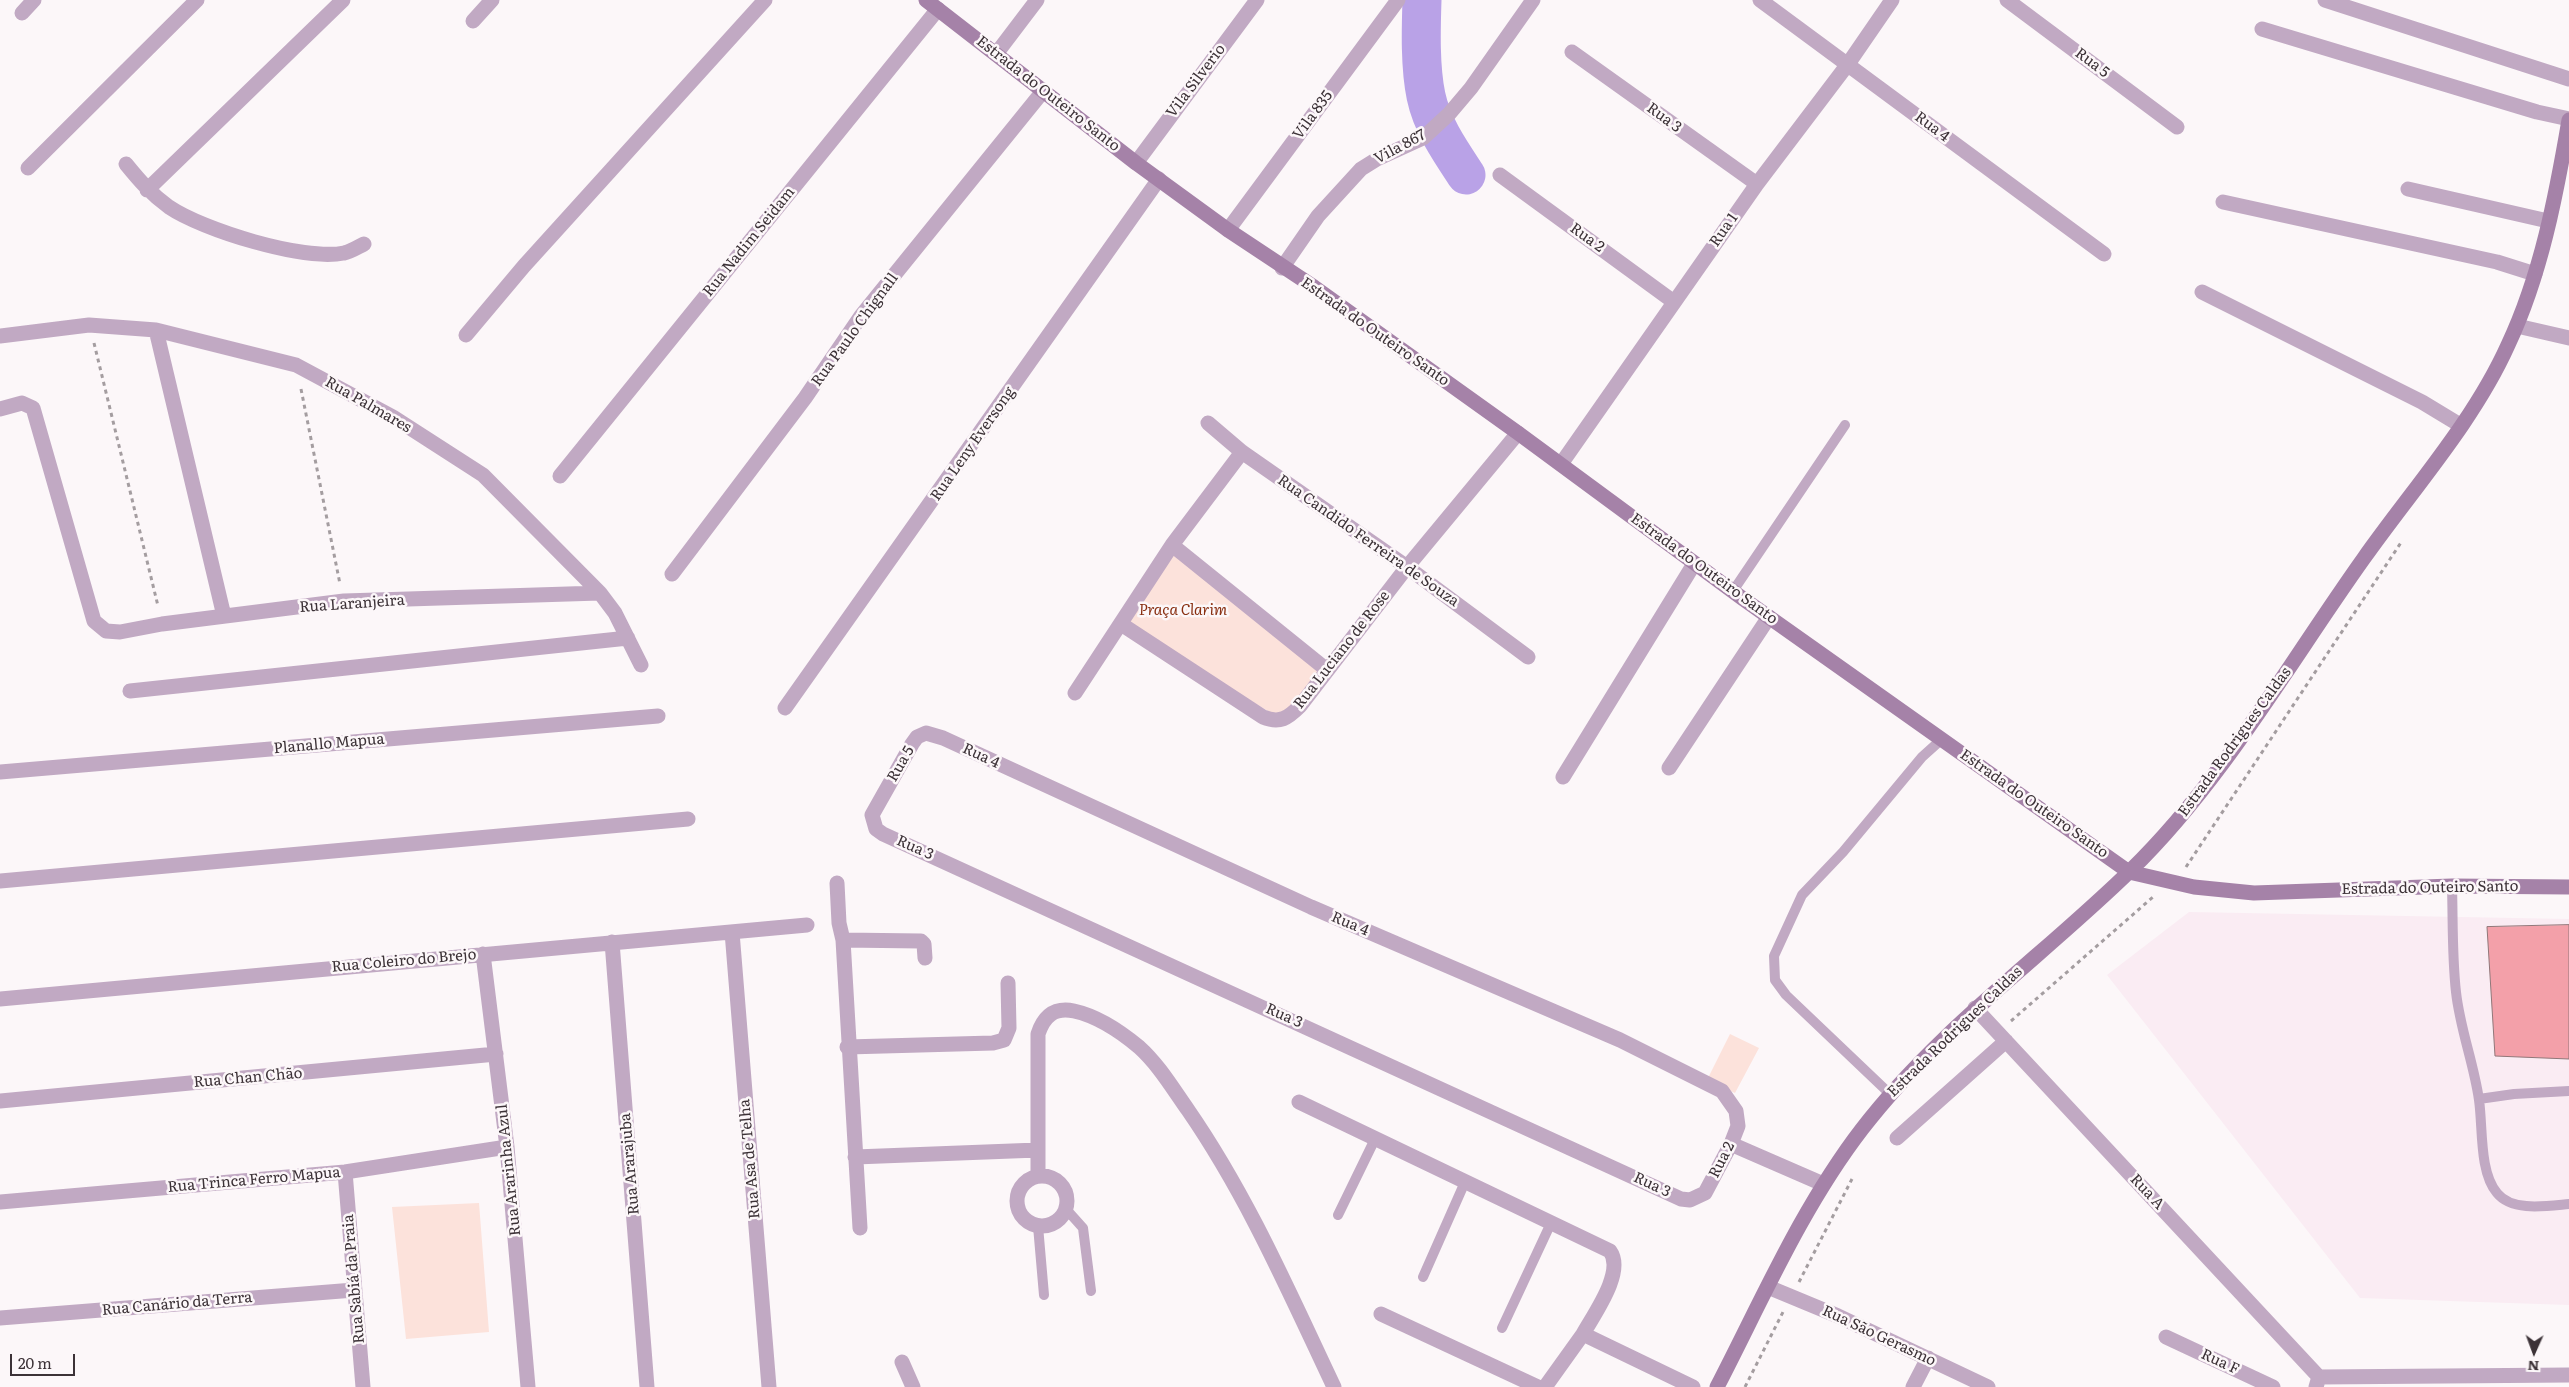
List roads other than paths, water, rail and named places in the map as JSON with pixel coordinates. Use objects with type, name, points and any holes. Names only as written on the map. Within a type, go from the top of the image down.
[{"type":"street","points":[[22,13],[34,0]]},
{"type":"street","points":[[28,168],[197,0]]},
{"type":"street","points":[[147,190],[342,0]]},
{"type":"street","points":[[466,335],[524,266],[765,0]]},
{"type":"street","points":[[996,54],[1037,0]]},
{"type":"street","name":"Vila Silverio","points":[[1136,163],[1257,0]]},
{"type":"street","name":"Vila 835","points":[[1228,230],[1398,0]]},
{"type":"street","name":"Vila 867","points":[[1282,268],[1318,216],[1361,169],[1377,159],[1423,138],[1450,114],[1471,88],[1533,0]]},
{"type":"street","name":"Rua 4","points":[[1760,0],[2104,254]]},
{"type":"street","name":"Rua 1","points":[[1562,464],[1756,184],[1848,64],[1892,0]]},
{"type":"street","name":"Rua 5","points":[[2007,0],[2177,127]]},
{"type":"street","points":[[2326,0],[2569,79]]},
{"type":"street","points":[[473,21],[483,3]]},
{"type":"street","name":"Estrada do Outeiro Santo","points":[[932,4],[1136,163],[1228,230],[1314,288],[1562,464],[1694,564],[2129,872],[2194,887],[2254,893],[2452,886],[2569,887]]},
{"type":"street","name":"Rua Nadim Seidam","points":[[560,476],[932,4]]},
{"type":"street","points":[[2262,29],[2569,120]]},
{"type":"street","name":"Rua 3","points":[[1572,52],[1756,184]]},
{"type":"street","name":"Rua Paulo Chignall","points":[[672,574],[806,398],[861,316],[1044,90]]},
{"type":"street","name":"Estrada Rodrigues Caldas","points":[[1717,1387],[1823,1184],[1890,1094],[1975,1008],[2129,872],[2172,829],[2203,791],[2364,558],[2460,425],[2495,370],[2517,326],[2535,274],[2561,170],[2569,120]]},
{"type":"street","points":[[126,164],[147,190],[170,208],[194,220],[228,233],[290,250],[316,254],[344,253],[364,244]]},
{"type":"street","name":"Rua 2","points":[[1500,175],[1674,302]]},
{"type":"street","name":"Rua Leny Eversong","points":[[785,708],[1159,179]]},
{"type":"street","points":[[2408,189],[2548,221]]},
{"type":"street","points":[[2223,202],[2497,262],[2535,274]]},
{"type":"street","points":[[2202,292],[2396,389],[2460,425]]},
{"type":"street","name":"Rua Palmares","points":[[0,336],[89,325],[156,330],[296,364],[393,417],[483,475],[600,593],[615,613],[640,665]]},
{"type":"street","points":[[2517,326],[2569,338]]},
{"type":"street","points":[[156,330],[224,616]]},
{"type":"street","name":"Rua Laranjeira","points":[[0,408],[22,403],[34,408],[94,621],[106,631],[120,632],[162,624],[344,602],[600,593]]},
{"type":"street","name":"Rua Candido Ferreira de Souza","points":[[1208,423],[1242,452],[1407,567],[1528,657]]},
{"type":"street","name":"Rua Luciano de Rose","points":[[1122,624],[1264,717],[1276,721],[1290,716],[1300,706],[1407,567],[1518,433]]},
{"type":"street","points":[[1075,693],[1172,545],[1242,452]]},
{"type":"street","points":[[1172,545],[1327,670]]},
{"type":"street","points":[[1563,777],[1694,564]]},
{"type":"street","points":[[1669,768],[1769,617]]},
{"type":"street","points":[[130,691],[628,638]]},
{"type":"street","name":"Planallo Mapua","points":[[0,772],[658,716]]},
{"type":"street","name":"Rua 5","points":[[872,815],[917,737],[926,733],[943,738]]},
{"type":"street","name":"Rua 4","points":[[943,738],[1311,907],[1620,1040],[1722,1091],[1736,1111],[1738,1126]]},
{"type":"street","name":"Rua 3","points":[[872,815],[876,829],[883,834],[1681,1199],[1690,1200],[1705,1193]]},
{"type":"street","points":[[0,881],[688,819]]},
{"type":"street","points":[[837,884],[839,923],[843,940],[860,1228]]},
{"type":"street","name":"Rua Coleiro do Brejo","points":[[0,999],[807,925]]},
{"type":"street","name":"Rua Asa de Telha","points":[[732,932],[769,1387]]},
{"type":"street","points":[[843,940],[921,941],[924,944],[925,958]]},
{"type":"street","name":"Rua Ararajuba","points":[[612,942],[647,1387]]},
{"type":"street","name":"Rua Ararinha Azul","points":[[483,954],[508,1147],[528,1387]]},
{"type":"street","points":[[848,1047],[993,1043],[1004,1040],[1009,1028],[1008,983]]},
{"type":"street","name":"Rua A","points":[[1975,1008],[2317,1382],[2521,1382],[2569,1375]]},
{"type":"street","points":[[1038,1176],[1038,1034],[1042,1021],[1052,1012],[1065,1009],[1079,1012],[1116,1029],[1140,1048],[1165,1077],[1212,1145],[1274,1256],[1334,1387]]},
{"type":"street","points":[[1897,1138],[2006,1041]]},
{"type":"street","name":"Rua Chan Chão","points":[[0,1101],[496,1054]]},
{"type":"street","points":[[1299,1102],[1610,1252],[1615,1259],[1616,1267],[1608,1288],[1583,1334],[1545,1387]]},
{"type":"street","name":"Rua 2","points":[[1705,1193],[1731,1144],[1738,1126]]},
{"type":"street","points":[[1731,1144],[1823,1184]]},
{"type":"street","name":"Rua Trinca Ferro Mapua","points":[[0,1202],[345,1172],[508,1147]]},
{"type":"street","points":[[855,1157],[1038,1150]]},
{"type":"street","name":"Rua Sabiá da Praia","points":[[345,1172],[363,1387]]},
{"type":"street","points":[[1038,1176],[1046,1176],[1062,1184],[1068,1200],[1066,1209],[1055,1223],[1038,1226],[1023,1217],[1017,1201],[1023,1184],[1038,1176]]},
{"type":"street","name":"Rua São Gerasmo","points":[[1768,1287],[1838,1316],[1988,1387]]},
{"type":"street","name":"Rua Canário da Terra","points":[[0,1318],[354,1290]]},
{"type":"street","points":[[1380,1314],[1538,1387]]},
{"type":"street","points":[[1583,1334],[1693,1387]]},
{"type":"street","name":"Rua F","points":[[2166,1337],[2273,1387]]},
{"type":"street","points":[[1913,1387],[1928,1358]]},
{"type":"street","points":[[902,1362],[913,1387]]},
{"type":"lane","points":[[1733,591],[1845,425]]},
{"type":"lane","points":[[1890,1094],[1786,995],[1775,980],[1774,956],[1802,895],[1843,852],[1922,757],[1942,739]]},
{"type":"lane","points":[[2452,886],[2456,992],[2463,1033],[2479,1099],[2488,1179],[2497,1194],[2509,1202],[2536,1207],[2569,1204]]},
{"type":"lane","points":[[2479,1099],[2514,1094],[2569,1091]]},
{"type":"lane","points":[[1338,1215],[1375,1139]]},
{"type":"lane","points":[[1423,1277],[1465,1182]]},
{"type":"lane","points":[[1066,1209],[1083,1228],[1091,1291]]},
{"type":"lane","points":[[1502,1328],[1551,1223]]},
{"type":"lane","points":[[1038,1226],[1044,1295]]},
{"type":"waterway","points":[[1422,0],[1422,61],[1426,96],[1437,127],[1466,175]]},
{"type":"park label","name":"Praça Clarim","points":[[1183,611]]}]
